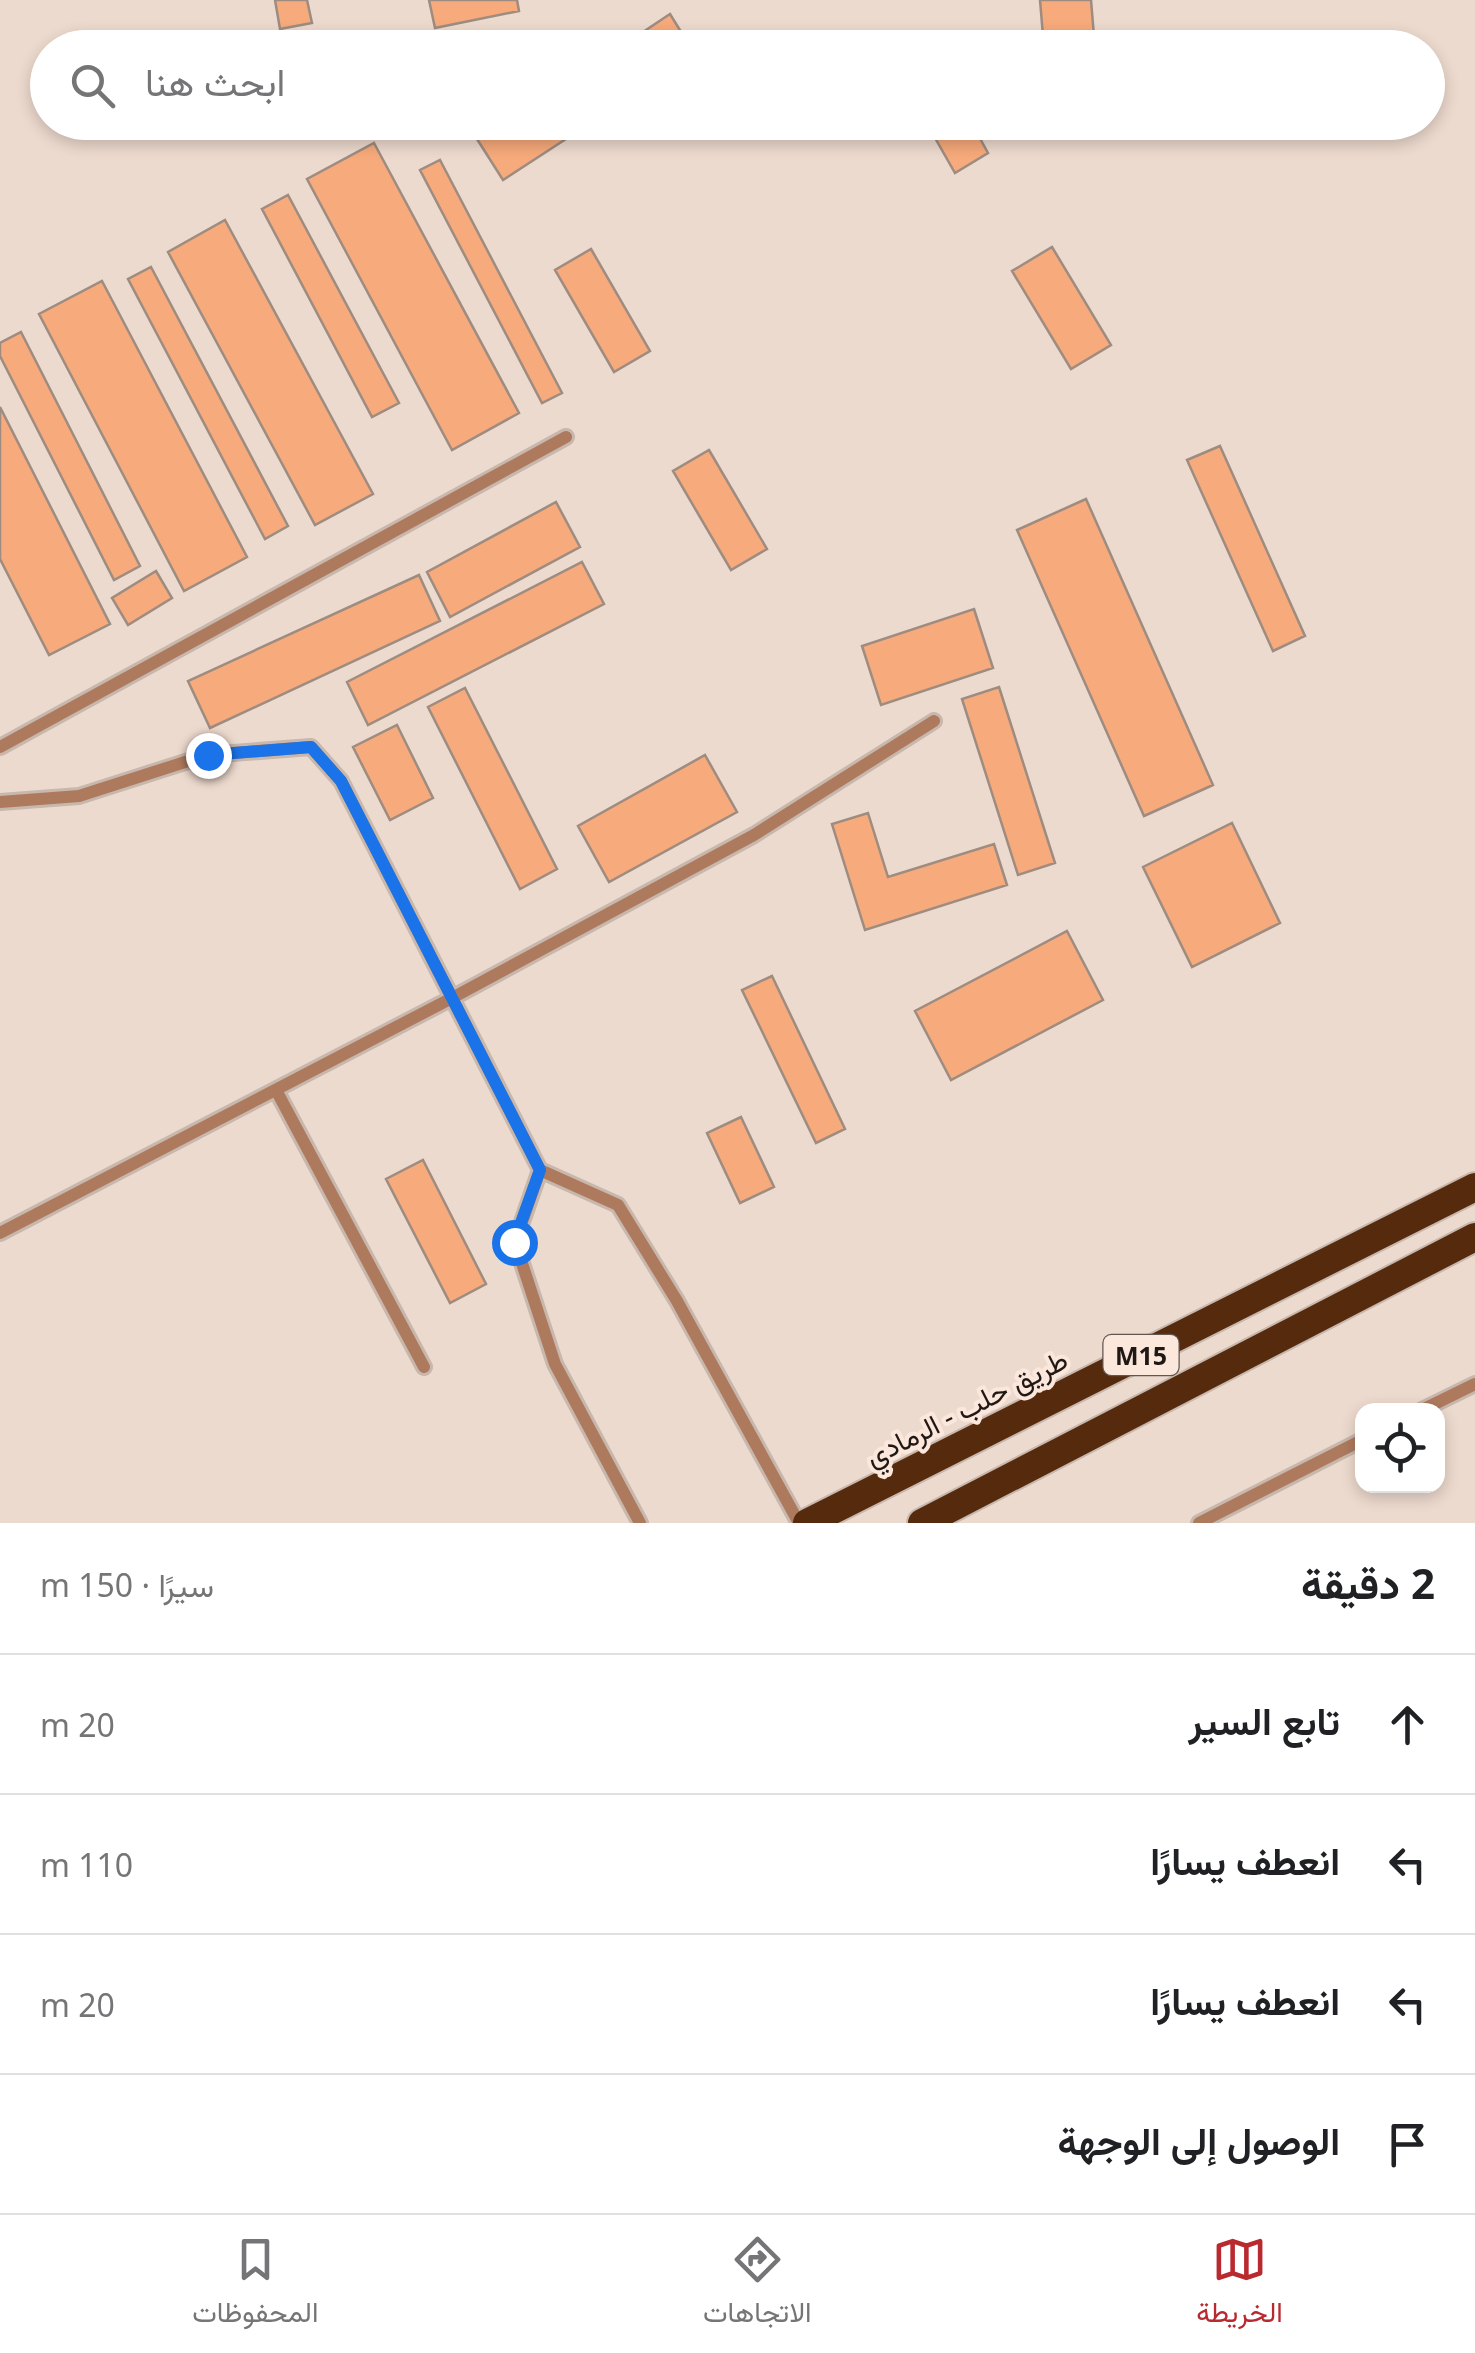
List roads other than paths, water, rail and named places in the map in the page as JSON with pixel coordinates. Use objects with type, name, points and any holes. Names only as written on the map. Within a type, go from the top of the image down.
[{"type":"highway","name":"طريق حلب - الرمادي","points":[[807,1523],[1475,1186]]},
{"type":"highway","name":"M15","points":[[922,1523],[1475,1237]]},
{"type":"lane","points":[[0,747],[566,437]]},
{"type":"lane","points":[[0,1234],[754,835],[934,721]]},
{"type":"lane","points":[[0,802],[79,796],[208,755],[311,747],[341,781],[540,1170],[618,1206],[677,1301],[799,1523]]},
{"type":"lane","points":[[276,1090],[424,1367]]},
{"type":"lane","points":[[540,1170],[514,1242],[554,1364],[640,1523]]},
{"type":"lane","points":[[1436,1403],[1475,1384]]},
{"type":"lane","points":[[1199,1523],[1355,1444]]}]
